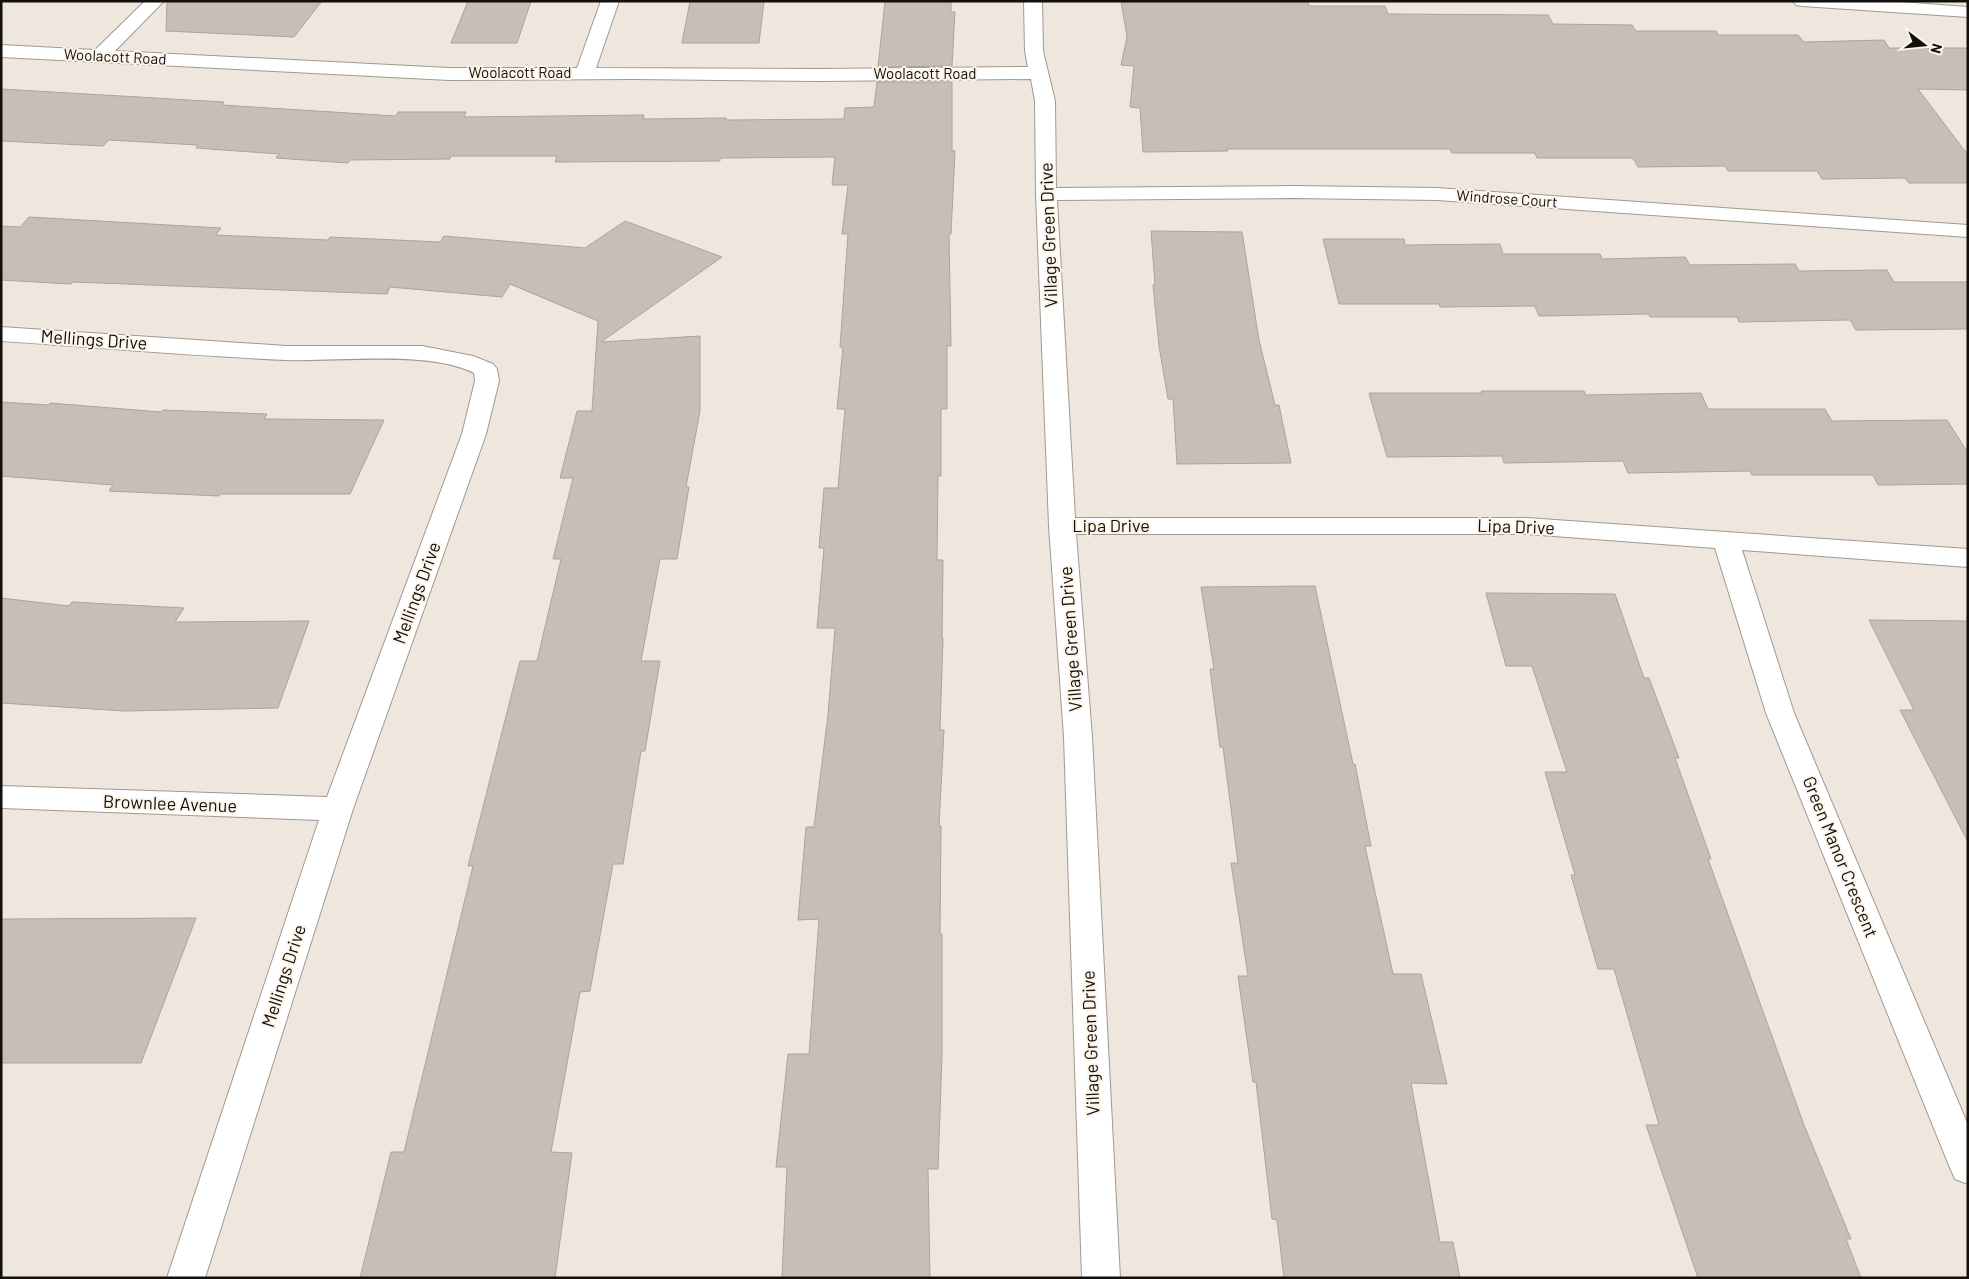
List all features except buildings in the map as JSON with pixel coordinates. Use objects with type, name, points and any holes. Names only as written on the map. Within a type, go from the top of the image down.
[{"type":"street","points":[[100,56],[155,1]]},
{"type":"street","points":[[585,73],[610,1]]},
{"type":"street","name":"Village Green Drive","points":[[1033,1],[1034,51],[1045,101],[1046,194],[1062,526],[1078,738],[1101,1278]]},
{"type":"street","points":[[1802,1],[1968,12]]},
{"type":"street","name":"Woolacott Road","points":[[1,51],[449,74],[1039,74]]},
{"type":"street","name":"Windrose Court","points":[[1046,194],[1237,192],[1437,194],[1968,231]]},
{"type":"street","name":"Mellings Drive","points":[[1,334],[286,353],[422,353],[473,363],[485,369],[487,381],[474,434],[338,809],[186,1278]]},
{"type":"street","name":"Lipa Drive","points":[[1062,526],[1527,526],[1968,558]]},
{"type":"street","name":"Green Manor Crescent","points":[[1726,541],[1780,713],[1968,1168]]},
{"type":"street","name":"Brownlee Avenue","points":[[1,797],[338,809]]}]
